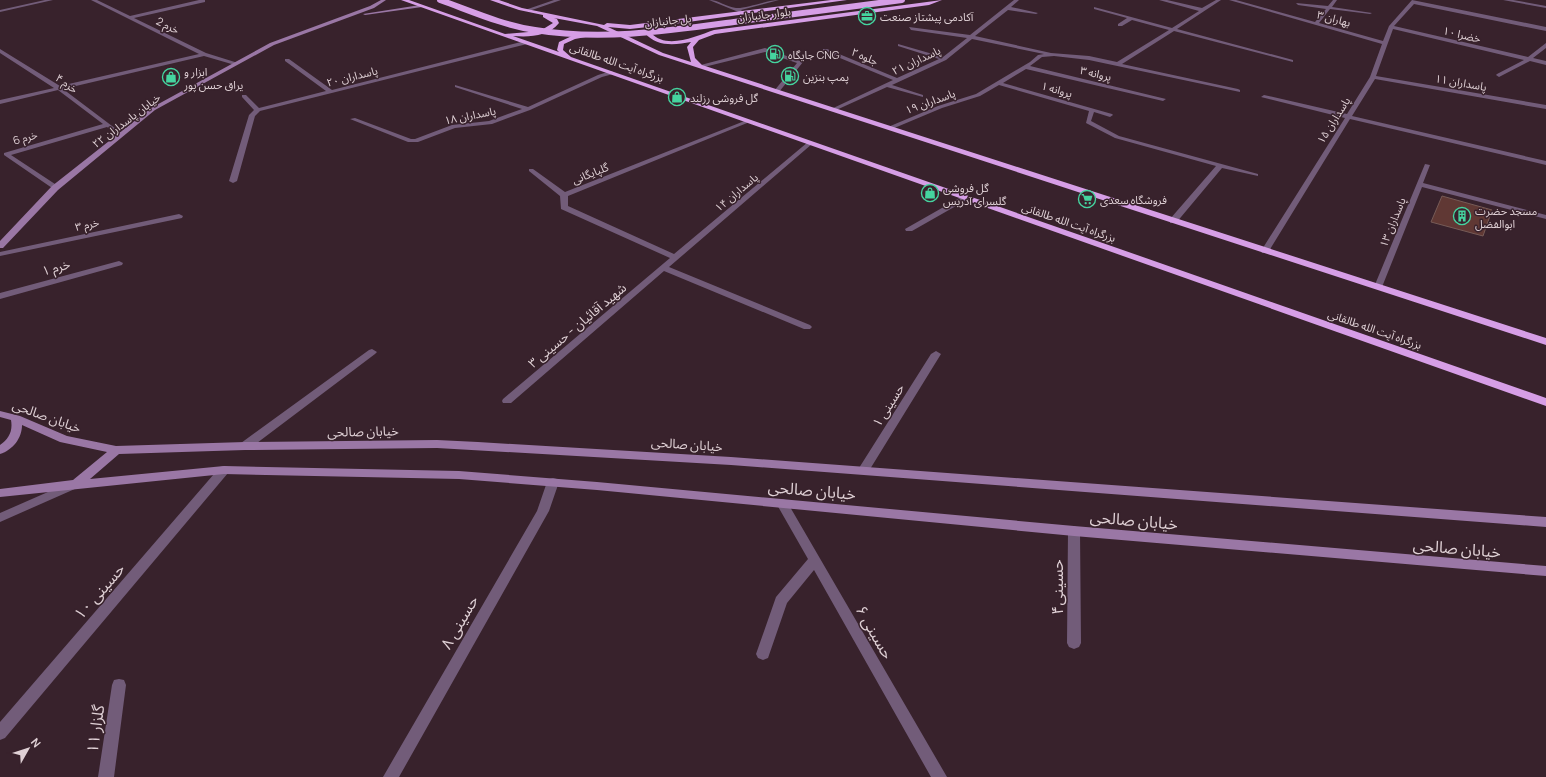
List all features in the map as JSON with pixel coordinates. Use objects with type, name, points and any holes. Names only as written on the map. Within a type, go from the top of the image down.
[{"type":"highway","name":"بزرگراه آیت الله طالقانی","points":[[404,0],[1546,402]]},
{"type":"highway","name":"پل جانبازان","points":[[440,0],[511,24],[535,30],[560,33],[609,34],[670,31],[902,0]]},
{"type":"highway","name":"بزرگراه آیت الله طالقانی","points":[[493,0],[527,10],[599,25],[656,52],[1546,342]]},
{"type":"highway","name":"بلوار جانبازان","points":[[586,22],[622,27],[660,24],[844,0]]},
{"type":"highway","name":"بلوار جانبازان","points":[[660,24],[648,30],[649,35],[657,40],[671,42],[696,39],[724,30],[929,3],[939,0]]},
{"type":"highway","points":[[495,32],[518,34],[534,33],[552,28],[556,23],[548,17],[515,7]]},
{"type":"highway","points":[[569,58],[560,50],[559,45],[568,39],[586,35],[616,37],[656,52]]},
{"type":"highway","points":[[696,39],[691,44],[690,50],[692,59],[700,66]]},
{"type":"main road","name":"خیابان پاسداران ۲۲","points":[[0,246],[55,188],[153,109],[272,44],[372,7],[384,0]]},
{"type":"main road","name":"خیابان پاسداران ۲۲","points":[[330,23],[371,13],[420,6]]},
{"type":"main road","name":"خيابان صالحی","points":[[0,414],[16,418],[64,439],[116,450],[245,446],[437,444],[732,461]]},
{"type":"main road","points":[[0,450],[15,437],[18,426],[16,418]]},
{"type":"main road","points":[[76,484],[116,450]]},
{"type":"main road","name":"خیابان صالحی","points":[[732,461],[1546,522]]},
{"type":"main road","points":[[0,493],[224,470],[459,475],[553,482]]},
{"type":"main road","name":"خیابان صالحی","points":[[553,482],[1074,531],[1546,572]]},
{"type":"street","points":[[0,11],[51,0]]},
{"type":"street","name":"خرم 2","points":[[93,0],[204,54],[235,63]]},
{"type":"street","points":[[129,18],[203,1],[201,0]]},
{"type":"street","points":[[527,10],[559,0]]},
{"type":"street","points":[[711,0],[742,13]]},
{"type":"street","points":[[736,10],[777,0]]},
{"type":"street","name":"پاسداران ۲۱","points":[[832,110],[944,59],[1017,0]]},
{"type":"street","points":[[1161,0],[1203,10]]},
{"type":"street","points":[[1118,64],[1219,0]]},
{"type":"street","name":"بهاران ۳","points":[[1231,0],[1386,43]]},
{"type":"street","points":[[1256,7],[1258,0]]},
{"type":"street","points":[[1505,0],[1546,7]]},
{"type":"street","points":[[1316,24],[1335,1],[1341,3]]},
{"type":"street","points":[[1414,1],[1546,30]]},
{"type":"street","name":"پاسداران ۱۵","points":[[1265,251],[1373,77],[1391,27],[1414,1]]},
{"type":"street","points":[[1298,4],[1370,13]]},
{"type":"street","points":[[1348,4],[1369,7]]},
{"type":"street","points":[[1007,8],[1036,14]]},
{"type":"street","points":[[1096,8],[1171,30],[1292,61]]},
{"type":"street","points":[[1120,25],[1131,18]]},
{"type":"street","name":"خضرا ۱۰","points":[[1391,27],[1546,63]]},
{"type":"street","points":[[911,28],[971,37],[1054,54],[1089,58],[1238,91]]},
{"type":"street","name":"پاسداران ۲۰","points":[[258,110],[525,43]]},
{"type":"street","points":[[900,45],[944,59]]},
{"type":"street","points":[[1499,75],[1529,59],[1546,45]]},
{"type":"street","points":[[700,66],[765,50],[800,62],[777,91]]},
{"type":"street","name":"جلوه ۲","points":[[825,50],[897,80]]},
{"type":"street","name":"خرم ۴","points":[[0,51],[60,89],[121,135]]},
{"type":"street","points":[[0,102],[204,54]]},
{"type":"street","name":"پاسداران ۱۹","points":[[890,128],[940,107],[978,95],[1025,67],[1040,56],[1054,54]]},
{"type":"street","points":[[287,60],[330,91]]},
{"type":"street","name":"پروانه ۳","points":[[1025,67],[1163,99]]},
{"type":"street","name":"پاسداران ۱۸","points":[[353,119],[410,141],[416,141],[454,126],[490,123],[528,109],[600,76],[611,73]]},
{"type":"street","name":"پاسداران ١١","points":[[1373,77],[1546,107]]},
{"type":"street","name":"پروانه ۱","points":[[998,83],[1110,115]]},
{"type":"street","points":[[887,85],[921,96]]},
{"type":"street","points":[[457,86],[528,109]]},
{"type":"street","points":[[233,181],[252,115],[258,110],[244,96]]},
{"type":"street","points":[[1264,97],[1546,163]]},
{"type":"street","points":[[1092,110],[1088,122],[1117,137],[1256,175]]},
{"type":"street","name":"گلپایگانی","points":[[676,258],[564,207],[564,195],[749,121]]},
{"type":"street","name":"خرم 6","points":[[55,188],[6,154],[107,125]]},
{"type":"street","name":"پاسداران ۱۴","points":[[663,268],[810,143]]},
{"type":"street","points":[[1173,220],[1221,165]]},
{"type":"street","name":"پاسداران ۱۳","points":[[1378,288],[1426,165]]},
{"type":"street","points":[[531,170],[564,195]]},
{"type":"street","points":[[1419,184],[1546,217]]},
{"type":"street","points":[[909,228],[966,198]]},
{"type":"street","name":"خرم ۳","points":[[0,254],[179,216]]},
{"type":"street","name":"خرم ۱","points":[[0,296],[119,263]]},
{"type":"street","points":[[663,268],[807,327]]},
{"type":"street","name":"شهید آقائیان - حسینی ۳","points":[[507,402],[663,268]]},
{"type":"street","points":[[245,446],[372,352]]},
{"type":"street","name":"حسینی ۱","points":[[863,471],[936,354]]},
{"type":"street","name":"حسینی ۱۰","points":[[0,733],[224,470]]},
{"type":"street","name":"حسینی ۸","points":[[391,777],[543,511],[553,482]]},
{"type":"street","points":[[0,518],[76,484]]},
{"type":"street","name":"حسینی ۶","points":[[782,503],[938,776]]},
{"type":"street","name":"حسینی۴","points":[[1074,531],[1074,643]]},
{"type":"street","points":[[763,654],[781,601],[814,561]]},
{"type":"street","name":"گلزار ١١","points":[[106,777],[119,685]]},
{"type":"building","name":"مسجد حضرت ابوالفضل","points":[[1442,196],[1492,210],[1483,236],[1431,222]]},
{"type":"place","name":"آکادمی پیشتاز صنعت","points":[[867,16]]},
{"type":"place","name":"جایگاه CNG","points":[[775,54]]},
{"type":"place","name":"پمپ بنزین","points":[[790,76]]},
{"type":"place","name":"ابزار و یراق حسن پور","points":[[171,77]]},
{"type":"place","name":"گل فروشی رزلند","points":[[677,97]]},
{"type":"place","name":"گل فروشی گلسرای آدریس","points":[[930,193]]},
{"type":"place","name":"فروشگاه سعدی","points":[[1087,199]]},
{"type":"place","name":"مسجد حضرت ابوالفضل","points":[[1462,216]]}]
